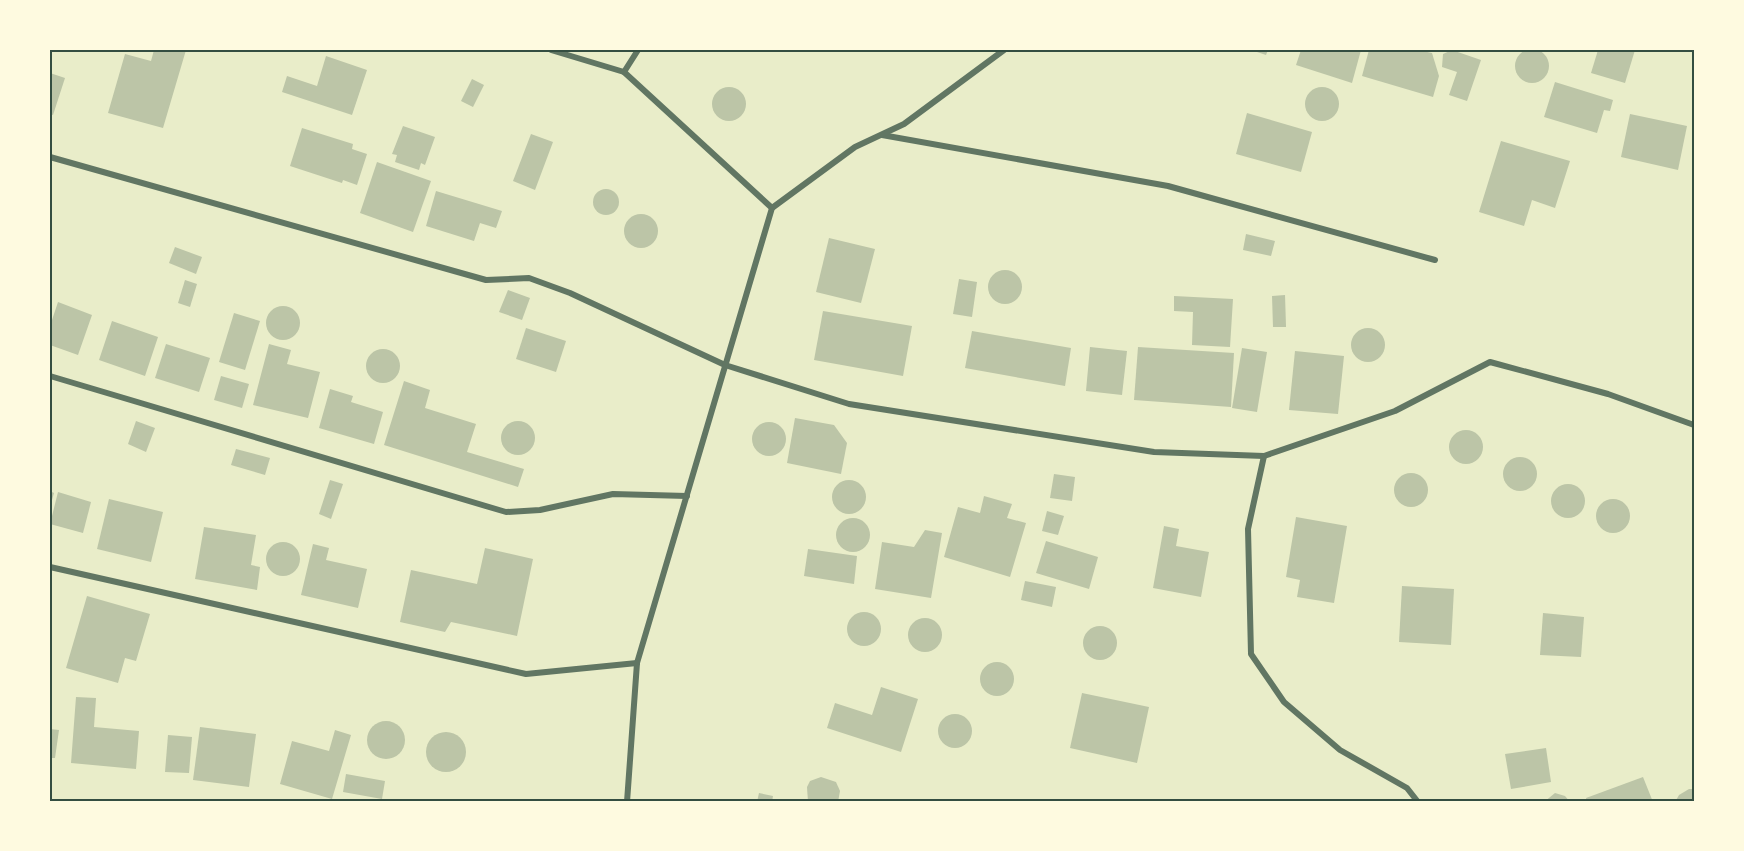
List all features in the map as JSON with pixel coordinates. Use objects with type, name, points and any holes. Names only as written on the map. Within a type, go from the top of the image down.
[{"type":"street","points":[[551,50],[624,72],[772,208]]},
{"type":"street","points":[[624,72],[638,50]]},
{"type":"street","points":[[627,801],[637,663],[772,208],[855,147],[904,124],[1004,50]]},
{"type":"street","points":[[881,135],[1168,186],[1435,260]]},
{"type":"street","points":[[50,157],[486,280],[529,278],[570,293],[725,365],[849,404],[1154,452],[1264,456],[1395,411],[1490,362],[1608,394],[1695,425]]},
{"type":"street","points":[[50,376],[506,512],[540,510],[613,494],[687,496]]},
{"type":"street","points":[[1264,456],[1248,529],[1251,654],[1284,702],[1340,750],[1407,788],[1418,801]]},
{"type":"street","points":[[50,567],[526,674],[637,663]]},
{"type":"building","points":[[1532,49],[1544,54],[1549,66],[1544,78],[1532,83],[1520,78],[1515,66],[1520,54]]},
{"type":"building","points":[[154,50],[186,50],[163,128],[108,113],[125,54],[151,61]]},
{"type":"building","points":[[1251,50],[1268,50],[1266,55]]},
{"type":"building","points":[[1301,50],[1361,50],[1352,83],[1296,65]]},
{"type":"building","points":[[1369,50],[1418,50],[1432,53],[1439,76],[1433,97],[1362,76]]},
{"type":"building","points":[[1452,50],[1481,60],[1467,101],[1449,95],[1457,72],[1442,67],[1443,54]]},
{"type":"building","points":[[1598,50],[1635,50],[1625,83],[1591,73]]},
{"type":"building","points":[[326,56],[367,70],[352,115],[282,92],[287,76],[317,86]]},
{"type":"building","points":[[50,73],[65,78],[53,115],[50,114]]},
{"type":"building","points":[[472,79],[484,85],[473,107],[461,101]]},
{"type":"building","points":[[1555,82],[1613,100],[1610,111],[1604,110],[1597,133],[1544,117]]},
{"type":"building","points":[[729,87],[741,92],[746,104],[741,116],[729,121],[717,116],[712,104],[717,92]]},
{"type":"building","points":[[1322,87],[1334,92],[1339,104],[1334,116],[1322,121],[1310,116],[1305,104],[1310,92]]},
{"type":"building","points":[[1247,113],[1312,132],[1301,172],[1236,154]]},
{"type":"building","points":[[1630,114],[1687,126],[1678,170],[1621,157]]},
{"type":"building","points":[[403,126],[435,137],[425,165],[421,163],[419,170],[395,162],[397,155],[392,154]]},
{"type":"building","points":[[302,128],[353,144],[352,149],[367,154],[357,185],[343,180],[342,183],[290,166]]},
{"type":"building","points":[[531,134],[553,142],[535,190],[513,181]]},
{"type":"building","points":[[1501,141],[1570,161],[1555,208],[1532,200],[1524,226],[1479,212]]},
{"type":"building","points":[[377,162],[431,181],[413,232],[360,213]]},
{"type":"building","points":[[606,189],[615,193],[619,202],[615,211],[606,215],[597,211],[593,202],[597,193]]},
{"type":"building","points":[[436,191],[502,211],[496,228],[480,223],[474,241],[426,226]]},
{"type":"building","points":[[641,214],[653,219],[658,231],[653,243],[641,248],[629,243],[624,231],[629,219]]},
{"type":"building","points":[[1246,234],[1275,241],[1271,256],[1243,250]]},
{"type":"building","points":[[829,238],[875,249],[861,303],[816,292]]},
{"type":"building","points":[[175,247],[202,257],[196,274],[169,263]]},
{"type":"building","points":[[1005,270],[1017,275],[1022,287],[1017,299],[1005,304],[993,299],[988,287],[993,275]]},
{"type":"building","points":[[959,279],[977,282],[972,317],[953,314]]},
{"type":"building","points":[[185,280],[197,284],[190,307],[178,303]]},
{"type":"building","points":[[508,290],[530,298],[522,320],[499,312]]},
{"type":"building","points":[[1285,295],[1286,327],[1273,327],[1272,296]]},
{"type":"building","points":[[1174,296],[1233,299],[1230,347],[1192,345],[1193,312],[1174,311]]},
{"type":"building","points":[[58,302],[92,315],[78,355],[50,345],[50,326]]},
{"type":"building","points":[[283,306],[295,311],[300,323],[295,335],[283,340],[271,335],[266,323],[271,311]]},
{"type":"building","points":[[823,311],[912,326],[903,376],[814,360]]},
{"type":"building","points":[[234,313],[260,321],[245,370],[219,362]]},
{"type":"building","points":[[112,321],[158,337],[145,376],[99,360]]},
{"type":"building","points":[[526,328],[566,341],[556,372],[516,359]]},
{"type":"building","points":[[1368,328],[1380,333],[1385,345],[1380,357],[1368,362],[1356,357],[1351,345],[1356,333]]},
{"type":"building","points":[[972,331],[1071,348],[1065,386],[965,368]]},
{"type":"building","points":[[166,344],[210,358],[199,392],[155,378]]},
{"type":"building","points":[[269,344],[291,350],[287,364],[320,372],[308,418],[253,405]]},
{"type":"building","points":[[1090,347],[1127,351],[1122,395],[1086,391]]},
{"type":"building","points":[[1138,347],[1234,353],[1231,407],[1134,400]]},
{"type":"building","points":[[1242,348],[1267,352],[1257,412],[1232,408]]},
{"type":"building","points":[[383,349],[395,354],[400,366],[395,378],[383,383],[371,378],[366,366],[371,354]]},
{"type":"building","points":[[1295,351],[1344,356],[1338,414],[1289,410]]},
{"type":"building","points":[[221,376],[249,384],[242,408],[214,400]]},
{"type":"building","points":[[404,381],[430,390],[425,408],[476,424],[467,452],[524,469],[518,487],[384,445]]},
{"type":"building","points":[[330,389],[353,396],[351,402],[383,412],[374,444],[319,428]]},
{"type":"building","points":[[795,418],[834,425],[847,443],[841,474],[787,463]]},
{"type":"building","points":[[136,421],[155,428],[146,452],[128,444]]},
{"type":"building","points":[[518,421],[530,426],[535,438],[530,450],[518,455],[506,450],[501,438],[506,426]]},
{"type":"building","points":[[769,422],[781,427],[786,439],[781,451],[769,456],[757,451],[752,439],[757,427]]},
{"type":"building","points":[[1466,430],[1478,435],[1483,447],[1478,459],[1466,464],[1454,459],[1449,447],[1454,435]]},
{"type":"building","points":[[236,449],[270,458],[265,475],[231,465]]},
{"type":"building","points":[[1520,457],[1532,462],[1537,474],[1532,486],[1520,491],[1508,486],[1503,474],[1508,462]]},
{"type":"building","points":[[1411,473],[1423,478],[1428,490],[1423,502],[1411,507],[1399,502],[1394,490],[1399,478]]},
{"type":"building","points":[[1054,474],[1075,477],[1072,501],[1050,498]]},
{"type":"building","points":[[330,480],[343,484],[331,519],[319,514]]},
{"type":"building","points":[[849,480],[861,485],[866,497],[861,509],[849,514],[837,509],[832,497],[837,485]]},
{"type":"building","points":[[1568,484],[1580,489],[1585,501],[1580,513],[1568,518],[1556,513],[1551,501],[1556,489]]},
{"type":"building","points":[[50,491],[54,493],[50,507]]},
{"type":"building","points":[[58,492],[91,502],[83,533],[50,524]]},
{"type":"building","points":[[984,496],[1012,504],[1007,518],[1026,523],[1010,577],[944,557],[958,507],[980,513]]},
{"type":"building","points":[[109,499],[163,512],[151,562],[97,549]]},
{"type":"building","points":[[1613,499],[1625,504],[1630,516],[1625,528],[1613,533],[1601,528],[1596,516],[1601,504]]},
{"type":"building","points":[[1047,511],[1064,516],[1058,535],[1042,531]]},
{"type":"building","points":[[1296,517],[1347,526],[1334,603],[1297,597],[1300,580],[1286,577]]},
{"type":"building","points":[[853,518],[865,523],[870,535],[865,547],[853,552],[841,547],[836,535],[841,523]]},
{"type":"building","points":[[1164,526],[1179,529],[1176,546],[1209,552],[1201,597],[1153,588]]},
{"type":"building","points":[[204,527],[256,535],[251,565],[260,567],[257,590],[195,579]]},
{"type":"building","points":[[925,530],[942,533],[931,598],[875,589],[882,542],[914,547]]},
{"type":"building","points":[[1046,541],[1098,557],[1089,589],[1036,573]]},
{"type":"building","points":[[283,542],[295,547],[300,559],[295,571],[283,576],[271,571],[266,559],[271,547]]},
{"type":"building","points":[[313,544],[329,548],[326,560],[367,569],[358,608],[301,595]]},
{"type":"building","points":[[485,548],[533,559],[517,636],[451,622],[445,632],[400,622],[411,570],[477,584]]},
{"type":"building","points":[[808,549],[857,556],[854,584],[804,576]]},
{"type":"building","points":[[1025,581],[1056,587],[1052,607],[1021,600]]},
{"type":"building","points":[[1402,586],[1454,589],[1451,645],[1399,642]]},
{"type":"building","points":[[87,596],[150,614],[136,661],[125,658],[118,683],[66,668]]},
{"type":"building","points":[[864,612],[876,617],[881,629],[876,641],[864,646],[852,641],[847,629],[852,617]]},
{"type":"building","points":[[1543,613],[1584,617],[1581,657],[1540,655]]},
{"type":"building","points":[[925,618],[937,623],[942,635],[937,647],[925,652],[913,647],[908,635],[913,623]]},
{"type":"building","points":[[1100,626],[1112,631],[1117,643],[1112,655],[1100,660],[1088,655],[1083,643],[1088,631]]},
{"type":"building","points":[[997,662],[1009,667],[1014,679],[1009,691],[997,696],[985,691],[980,679],[985,667]]},
{"type":"building","points":[[881,687],[918,699],[901,752],[827,728],[835,703],[872,715]]},
{"type":"building","points":[[1082,693],[1149,707],[1137,763],[1070,748]]},
{"type":"building","points":[[76,697],[96,698],[94,727],[139,731],[136,769],[71,763]]},
{"type":"building","points":[[955,714],[967,719],[972,731],[967,743],[955,748],[943,743],[938,731],[943,719]]},
{"type":"building","points":[[386,721],[400,726],[405,740],[400,754],[386,759],[372,754],[367,740],[372,726]]},
{"type":"building","points":[[200,727],[256,734],[249,787],[193,780]]},
{"type":"building","points":[[50,729],[59,730],[55,758],[50,758]]},
{"type":"building","points":[[335,730],[351,735],[332,799],[280,784],[292,741],[329,751]]},
{"type":"building","points":[[446,732],[460,738],[466,752],[460,766],[446,772],[432,766],[426,752],[432,738]]},
{"type":"building","points":[[168,735],[192,737],[189,773],[165,772]]},
{"type":"building","points":[[1546,748],[1551,782],[1511,789],[1505,754]]},
{"type":"building","points":[[346,774],[385,781],[382,799],[343,792]]},
{"type":"building","points":[[821,777],[836,782],[840,791],[838,802],[808,802],[807,787],[810,781]]},
{"type":"building","points":[[1643,777],[1653,802],[1587,802],[1586,798]]},
{"type":"building","points":[[1689,789],[1694,789],[1694,802],[1675,802],[1679,795]]},
{"type":"building","points":[[759,793],[773,796],[772,802],[757,802]]},
{"type":"building","points":[[1555,793],[1565,796],[1570,802],[1544,802]]}]
